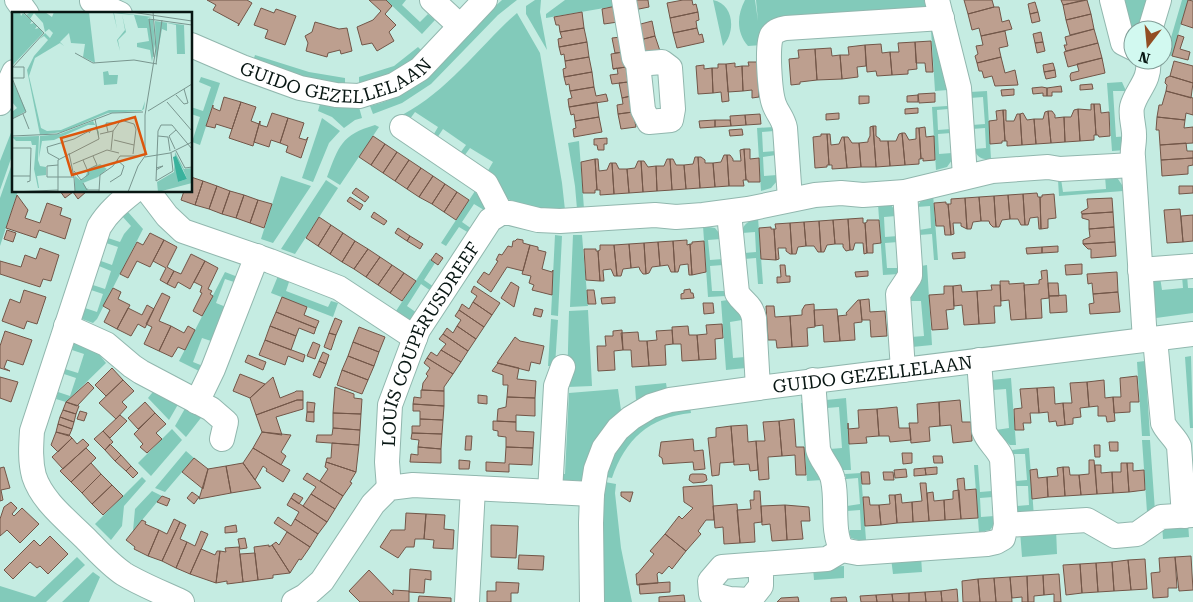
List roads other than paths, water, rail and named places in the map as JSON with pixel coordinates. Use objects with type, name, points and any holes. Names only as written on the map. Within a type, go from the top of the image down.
[{"type":"street","points":[[18,0],[26,12]]},
{"type":"street","points":[[83,12],[92,0],[116,12]]},
{"type":"street","points":[[432,0],[460,26]]},
{"type":"street","name":"GUIDO GEZELLELAAN","points":[[193,53],[242,67],[300,88],[336,95],[359,96],[394,85],[420,69],[485,0]]},
{"type":"street","points":[[624,0],[634,58],[638,64]]},
{"type":"street","points":[[1112,0],[1123,44]]},
{"type":"street","points":[[1153,20],[1158,0]]},
{"type":"street","points":[[790,199],[785,128],[783,119],[775,107],[772,98],[769,44],[771,36],[777,30],[786,28],[939,9],[959,88],[966,176]]},
{"type":"street","points":[[1006,525],[1088,520],[1115,536],[1137,534],[1161,517],[1188,515],[1179,446],[1166,430],[1163,423],[1140,270],[1132,146],[1134,139],[1132,107],[1148,70]]},
{"type":"street","points":[[0,103],[12,76]]},
{"type":"street","points":[[402,127],[486,184],[501,213],[560,222],[655,215],[676,217],[730,213],[815,195],[905,192],[992,170],[1048,167],[1060,169],[1133,164]]},
{"type":"street","points":[[133,192],[106,215],[99,227],[32,431],[31,464],[34,478],[50,503],[107,562],[123,574],[182,602]]},
{"type":"street","points":[[149,192],[167,216],[183,231],[257,256],[338,288],[415,338]]},
{"type":"street","points":[[902,370],[898,294],[910,276],[905,192]]},
{"type":"street","name":"LOUIS COUPERUSDREEF","points":[[389,488],[387,462],[390,405],[418,330],[490,220],[501,213]]},
{"type":"street","points":[[730,213],[737,293],[749,305],[754,318],[758,388]]},
{"type":"street","points":[[197,402],[213,370],[228,352],[257,256]]},
{"type":"street","points":[[1140,270],[1193,266]]},
{"type":"street","points":[[66,326],[106,344],[132,366],[211,409],[226,422],[222,439]]},
{"type":"street","name":"GUIDO GEZELLELAAN","points":[[592,602],[591,523],[592,494],[596,469],[604,448],[618,429],[631,418],[651,406],[670,400],[813,380],[1193,334]]},
{"type":"street","points":[[761,564],[827,559],[842,550],[858,553],[987,544],[1003,538],[1006,525],[1002,459],[999,451],[987,438],[984,431],[979,360]]},
{"type":"street","points":[[550,492],[556,386],[563,367]]},
{"type":"street","points":[[813,380],[818,449],[820,458],[830,470],[833,480],[837,535],[842,550]]},
{"type":"street","points":[[294,602],[306,596],[322,595],[325,577],[373,504],[389,488],[413,485],[592,494]]},
{"type":"street","points":[[467,602],[473,488]]}]
